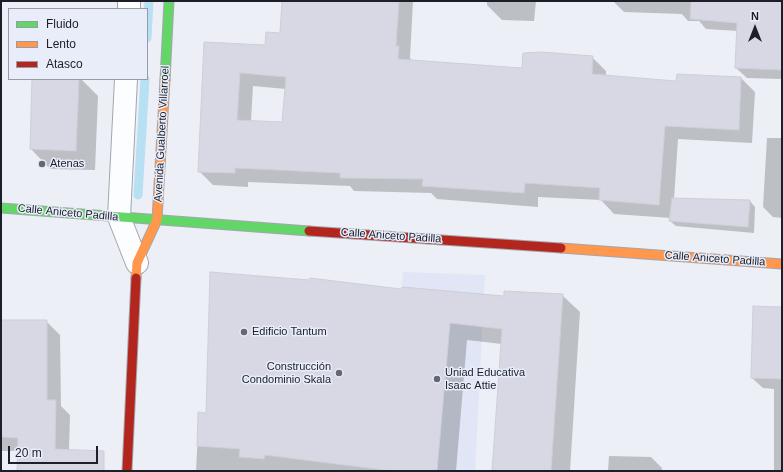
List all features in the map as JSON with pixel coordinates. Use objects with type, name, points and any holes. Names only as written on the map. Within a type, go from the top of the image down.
[{"type":"main road","name":"Avenida Gualberto Villarroel","points":[[127,471],[137,263],[157,220],[170,1]]},
{"type":"main road","name":"Calle Aniceto Padilla","points":[[1,208],[119,218],[782,264]]},
{"type":"street","name":"Avenida Gualberto Villarroel","points":[[126,80],[119,218],[137,263]]},
{"type":"shaded area","name":"Uniad Educativa Isaac Attie","points":[[403,272],[485,275],[475,471],[386,471]]},
{"type":"building","points":[[282,1],[399,1],[396,46],[399,46],[398,59],[522,68],[523,53],[542,52],[593,56],[592,74],[676,81],[677,74],[741,77],[739,130],[665,126],[659,205],[599,200],[600,188],[525,183],[524,193],[422,186],[423,179],[340,178],[340,173],[235,168],[235,173],[198,172],[204,42],[265,45],[266,32],[280,33]],"holes":[[[240,73],[286,77],[282,122],[237,120]]]},
{"type":"building","points":[[691,1],[782,1],[782,70],[735,68],[737,23],[690,19]]},
{"type":"building","points":[[32,80],[79,80],[76,151],[30,149]]},
{"type":"building","points":[[672,198],[750,200],[748,227],[669,221]]},
{"type":"building","points":[[210,272],[309,280],[310,278],[401,289],[402,287],[504,296],[504,291],[563,294],[551,471],[492,471],[502,329],[450,323],[437,471],[392,471],[265,455],[264,459],[239,457],[240,449],[197,446],[198,412],[206,413]]},
{"type":"building","points":[[753,306],[782,307],[782,379],[751,378]]},
{"type":"building","points":[[1,320],[47,320],[47,400],[56,400],[55,449],[104,451],[104,471],[17,471],[18,438],[1,437]]},
{"type":"waterway","points":[[148,20],[149,1]]},
{"type":"waterway","points":[[138,195],[145,80]]},
{"type":"traffic: fast","points":[[165,80],[169,1]]},
{"type":"traffic: fast","points":[[1,208],[309,231]]},
{"type":"traffic: slow","points":[[136,278],[137,263],[157,220],[165,80]]},
{"type":"traffic: slow","points":[[561,248],[782,264]]},
{"type":"traffic: jam","points":[[309,231],[561,248]]},
{"type":"traffic: jam","points":[[127,471],[136,278]]},
{"type":"place","name":"Atenas","points":[[42,164]]},
{"type":"place","name":"Edificio Tantum","points":[[244,332]]},
{"type":"place","name":"Construcción Condominio Skala","points":[[339,373]]},
{"type":"place","name":"Uniad Educativa Isaac Attie","points":[[437,379]]}]
